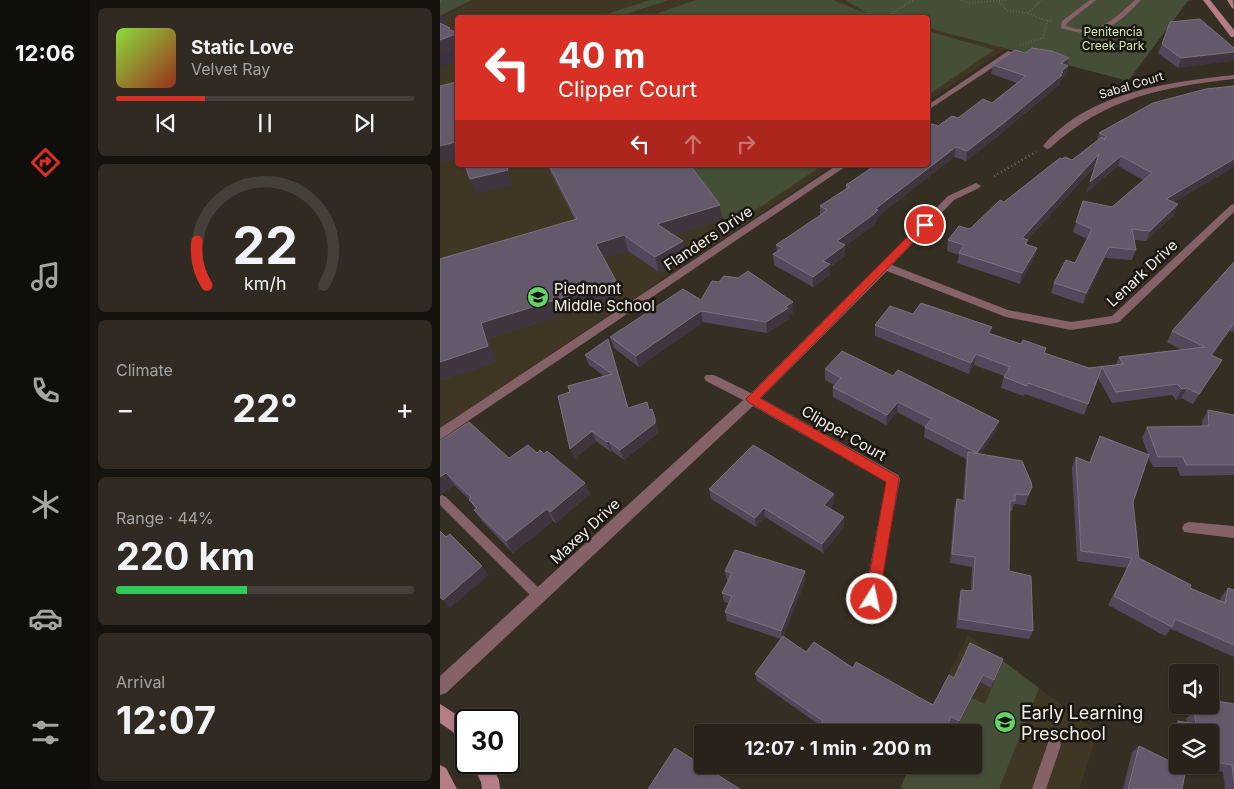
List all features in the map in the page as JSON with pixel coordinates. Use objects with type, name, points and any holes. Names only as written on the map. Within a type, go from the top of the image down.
[{"type":"main road","points":[[1206,0],[1234,35]]},
{"type":"main road","points":[[1230,0],[1234,7]]},
{"type":"main road","points":[[440,713],[455,723]]},
{"type":"main road","points":[[440,774],[448,789]]},
{"type":"main road","points":[[487,774],[490,780],[491,789]]},
{"type":"street","points":[[930,107],[1011,53]]},
{"type":"street","name":"Sabal Court","points":[[1048,146],[1060,132],[1105,104],[1186,82],[1234,77]]},
{"type":"street","name":"Flanders Drive","points":[[440,436],[840,167]]},
{"type":"street","name":"Maxey Drive","points":[[440,687],[752,399],[951,198],[976,186]]},
{"type":"street","name":"Lenark Drive","points":[[885,266],[1006,313],[1071,326],[1115,319],[1234,207]]},
{"type":"street","points":[[710,378],[752,399]]},
{"type":"street","name":"Clipper Court","points":[[752,399],[893,479],[872,599]]},
{"type":"street","points":[[1189,528],[1234,532]]},
{"type":"lane","points":[[1093,0],[1064,22],[1063,27],[1074,32],[1086,34],[1099,30],[1118,19],[1138,0]]},
{"type":"lane","points":[[442,500],[539,596]]},
{"type":"lane","points":[[1039,789],[1054,745]]},
{"type":"path","points":[[889,15],[914,0]]},
{"type":"path","points":[[962,0],[969,3],[1007,0]]},
{"type":"path","points":[[1028,13],[1041,0]]},
{"type":"path","points":[[999,2],[1008,10],[1028,13],[1047,21],[1064,22]]},
{"type":"path","points":[[1019,45],[1043,38],[1047,21]]},
{"type":"path","points":[[994,176],[1036,152]]},
{"type":"shaded area","points":[[472,0],[845,0],[875,15],[455,15],[455,31],[449,28],[444,21],[445,15]]},
{"type":"shaded area","points":[[445,15],[444,21],[449,28],[455,31],[455,63],[440,66],[440,16]]},
{"type":"shaded area","points":[[930,29],[1007,48],[930,100]]},
{"type":"shaded area","name":"Piedmont Middle School","points":[[455,63],[455,167],[830,167],[440,428],[440,66]]},
{"type":"shaded area","name":"Early Learning Preschool","points":[[968,635],[1098,732],[1079,789],[900,789],[906,774],[982,774],[982,724],[924,724]]},
{"type":"green space","points":[[440,0],[472,0],[440,16]]},
{"type":"green space","points":[[650,0],[669,0],[623,15],[603,15]]},
{"type":"green space","name":"Penitencia Creek Park","points":[[696,0],[833,0],[866,13],[845,0],[1191,0],[1188,1],[1128,81],[930,29],[930,15],[652,15]]},
{"type":"green space","points":[[930,32],[994,50],[930,94]]},
{"type":"green space","points":[[686,167],[820,167],[730,227]]},
{"type":"green space","points":[[1003,661],[1039,688],[999,789],[904,789],[901,787],[906,774],[982,774],[982,724],[958,724],[972,698],[985,704]]},
{"type":"building","points":[[1200,19],[1234,48],[1234,52],[1181,58],[1162,44],[1170,22]]},
{"type":"building","points":[[440,23],[455,32],[455,34],[440,40]]},
{"type":"building","points":[[1032,48],[1052,51],[1069,58],[1061,63],[1068,66],[1061,71],[1063,72],[1060,75],[1062,75],[967,151],[956,147],[930,167],[930,126],[932,124],[938,126],[952,116],[958,118],[983,99],[992,103],[1026,76],[993,65],[1015,50],[1025,53]]},
{"type":"building","points":[[455,82],[455,142],[440,146],[440,86]]},
{"type":"building","points":[[1234,86],[1234,159],[1166,199],[1178,204],[1150,231],[1132,229],[1136,250],[1109,247],[1086,293],[1054,283],[1066,260],[1075,263],[1092,229],[1076,222],[1083,201],[1112,207],[1152,173],[1121,156],[1090,182],[1099,154],[1022,238],[1028,240],[1025,244],[1037,248],[1022,273],[959,253],[964,245],[948,240],[959,226],[969,229],[972,227],[1000,200],[1004,202],[1060,158],[1065,157],[1072,160],[1102,137],[1104,140],[1106,136],[1099,133],[1153,103],[1206,89]]},
{"type":"building","points":[[466,167],[507,167],[508,170],[470,179]]},
{"type":"building","points":[[550,167],[692,167],[720,205],[657,224],[683,241],[655,257],[624,235],[596,244],[616,281],[481,323],[488,346],[440,362],[440,259],[577,219]]},
{"type":"building","points":[[873,167],[930,167],[875,209],[878,210],[874,214],[837,241],[845,245],[823,261],[830,264],[813,277],[773,254],[783,248],[776,245],[827,210],[820,206],[849,187],[846,185]]},
{"type":"building","points":[[1234,262],[1234,323],[1211,355],[1222,360],[1199,394],[1187,388],[1182,389],[1177,384],[1116,392],[1102,367],[1088,404],[1028,383],[1027,386],[1004,377],[1010,367],[976,354],[971,363],[875,325],[890,306],[913,314],[921,303],[992,327],[988,333],[1021,344],[1023,340],[1046,348],[1044,353],[1089,368],[1123,364],[1119,357],[1205,347],[1172,331]]},
{"type":"building","points":[[748,271],[793,302],[785,307],[788,308],[766,322],[701,311],[636,356],[610,337],[683,289],[701,300],[712,281],[719,282],[724,276],[738,278]]},
{"type":"building","points":[[608,339],[628,408],[647,402],[649,410],[652,409],[655,423],[620,450],[592,431],[570,449],[558,396],[570,392],[568,386],[612,374],[585,355]]},
{"type":"building","points":[[842,351],[893,376],[898,370],[999,421],[977,453],[925,427],[932,419],[898,402],[887,415],[833,387],[841,378],[825,369]]},
{"type":"building","points":[[1208,410],[1234,415],[1234,465],[1186,465],[1183,457],[1158,457],[1147,427],[1209,426]]},
{"type":"building","points":[[469,422],[509,458],[528,445],[537,453],[540,450],[544,454],[547,451],[585,483],[550,512],[547,509],[506,541],[474,510],[477,508],[469,500],[471,497],[446,473],[440,477],[440,441]]},
{"type":"building","points":[[1100,436],[1149,455],[1133,502],[1139,558],[1191,585],[1190,588],[1225,603],[1228,588],[1234,590],[1234,645],[1175,619],[1172,627],[1114,596],[1132,558],[1081,551],[1076,457],[1090,463]]},
{"type":"building","points":[[753,445],[834,494],[824,505],[844,517],[822,544],[764,508],[755,518],[709,489]]},
{"type":"building","points":[[968,452],[1022,461],[1031,482],[1032,487],[1028,495],[1015,494],[1015,501],[1010,501],[1009,571],[1031,576],[1033,631],[959,619],[961,590],[973,591],[975,557],[952,554],[957,499],[965,501]]},
{"type":"building","points":[[440,531],[446,537],[450,534],[482,566],[443,600],[440,597]]},
{"type":"building","points":[[735,550],[805,571],[781,631],[725,612],[732,596],[722,593],[732,573],[725,571]]},
{"type":"building","points":[[783,636],[806,652],[814,642],[853,668],[856,662],[933,705],[949,675],[954,678],[970,643],[1003,659],[994,680],[983,675],[959,721],[951,716],[948,724],[821,724],[823,721],[755,674]]},
{"type":"building","points":[[1219,701],[1234,704],[1234,781],[1232,765],[1219,763],[1219,724],[1196,724],[1194,714],[1219,714]]},
{"type":"building","points":[[1178,721],[1196,724],[1179,724]]},
{"type":"building","points":[[1139,746],[1169,761],[1169,774],[1185,774],[1182,789],[1128,789]]},
{"type":"building","points":[[675,748],[694,760],[694,774],[716,774],[740,789],[648,789]]},
{"type":"place","name":"Piedmont Middle School","points":[[538,297]]},
{"type":"place","name":"Early Learning Preschool","points":[[1005,722]]},
{"type":"route","points":[[872,599],[893,479],[752,399],[925,225]]}]
